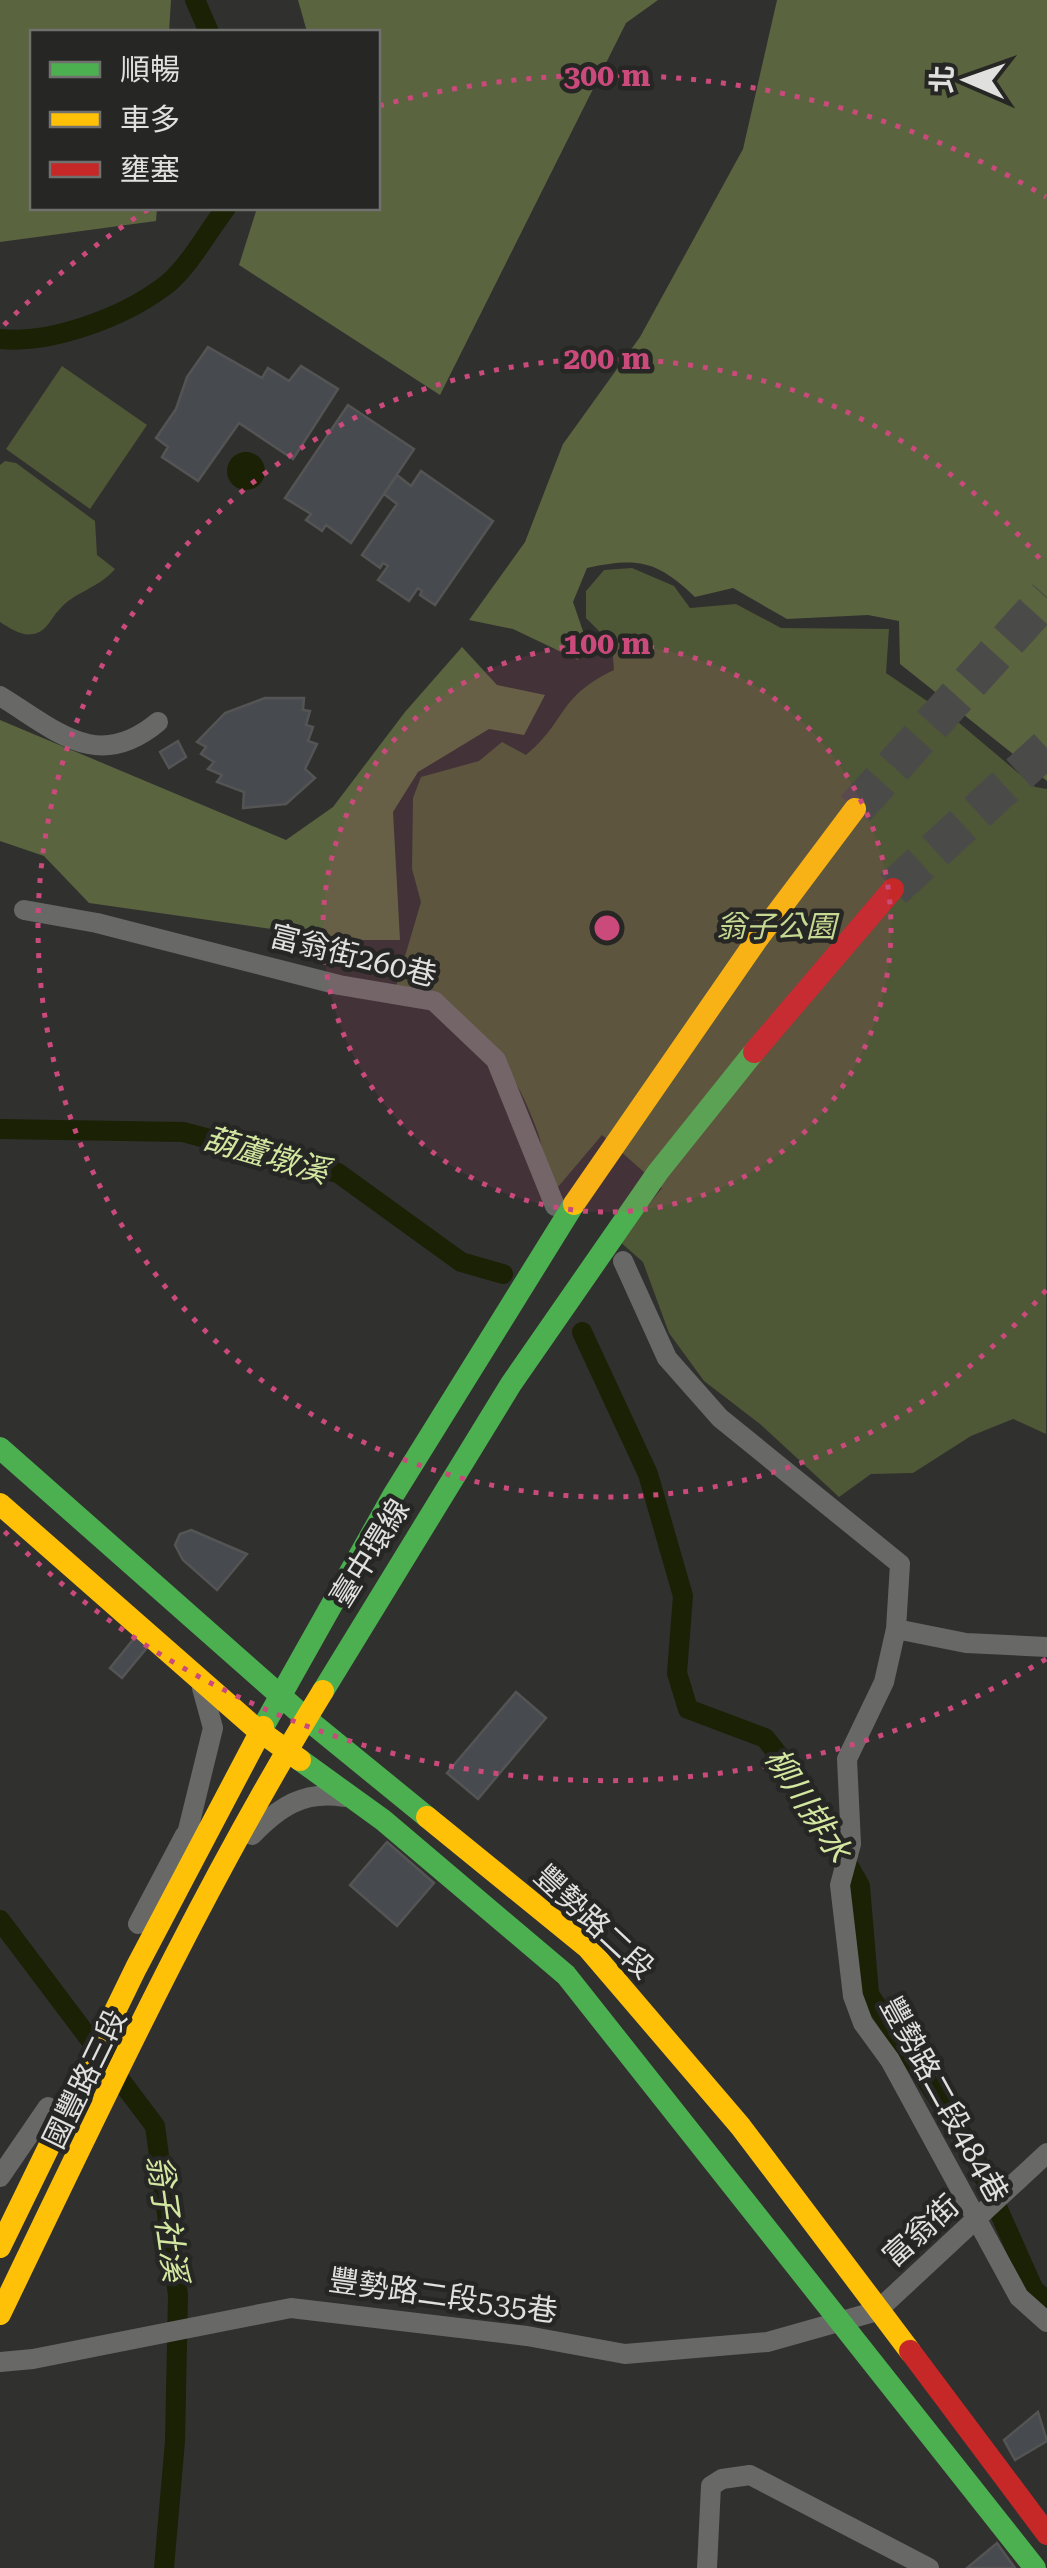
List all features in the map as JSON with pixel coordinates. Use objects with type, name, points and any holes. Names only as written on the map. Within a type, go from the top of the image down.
[{"type":"main road","name":"臺中環線","points":[[0,2244],[156,1928],[307,1648],[505,1313],[665,1066],[753,941],[855,808]]},
{"type":"main road","name":"臺中環線","points":[[0,2314],[183,1937],[262,1790],[543,1336],[658,1172],[782,1017],[893,889]]},
{"type":"main road","name":"豐勢路二段","points":[[0,1448],[308,1720],[588,1948],[741,2127],[1047,2534]]},
{"type":"main road","name":"豐勢路二段","points":[[0,1504],[254,1727],[359,1802],[566,1976],[1035,2568]]},
{"type":"street","points":[[0,696],[70,739],[100,747],[134,742],[158,722]]},
{"type":"street","name":"富翁街260巷","points":[[24,910],[97,923],[339,985],[434,1002],[496,1060],[555,1206]]},
{"type":"street","points":[[623,1261],[667,1358],[720,1418],[900,1564],[896,1629],[966,1642],[1047,1648]]},
{"type":"street","name":"豐勢路二段484巷","points":[[896,1629],[884,1682],[847,1759],[851,1844],[840,1884],[853,1996],[863,2023],[890,2060],[982,2216],[1019,2297],[1047,2322]]},
{"type":"street","name":"國豐路三段","points":[[186,1666],[206,1696],[213,1728],[188,1830]]},
{"type":"street","name":"國豐路三段","points":[[0,2178],[41,2123],[188,1830],[254,1727],[273,1688]]},
{"type":"street","name":"國豐路三段","points":[[0,2324],[226,1862],[308,1720]]},
{"type":"street","name":"國豐路三段","points":[[226,1862],[270,1816],[291,1802],[328,1795],[359,1802]]},
{"type":"street","name":"國豐路三段","points":[[0,2244],[30,2180],[41,2123]]},
{"type":"street","name":"富翁街","points":[[877,2311],[1047,2153]]},
{"type":"street","name":"豐勢路二段535巷","points":[[0,2362],[307,2308],[625,2354],[768,2342],[877,2311]]},
{"type":"street","points":[[707,2568],[711,2486],[722,2479],[750,2475],[929,2568]]},
{"type":"green space","points":[[62,366],[147,425],[90,509],[6,449]]},
{"type":"green space","points":[[5,461],[16,463],[95,521],[97,555],[115,569],[72,598],[44,629],[32,634],[18,632],[0,622],[0,465]]},
{"type":"green space","name":"翁子公園","points":[[632,568],[674,586],[690,608],[736,604],[781,628],[889,629],[886,673],[958,722],[1035,787],[1047,789],[1046,1434],[1013,1419],[971,1436],[913,1473],[871,1474],[839,1497],[760,1424],[704,1381],[669,1333],[643,1262],[619,1241],[662,1188],[602,1135],[552,1194],[538,1133],[526,1103],[500,1059],[468,1030],[395,990],[421,902],[412,869],[413,798],[421,777],[479,761],[502,742],[526,755],[582,690],[614,670],[612,644],[586,618],[586,591],[604,570]]},
{"type":"shaded area","points":[[0,0],[171,0],[169,30],[30,30],[30,210],[157,210],[156,221],[0,242]]},
{"type":"shaded area","points":[[298,0],[658,0],[626,23],[440,395],[239,265],[256,210],[380,210],[380,30],[306,30]]},
{"type":"shaded area","points":[[777,0],[1047,0],[1047,781],[900,664],[899,621],[868,615],[787,619],[733,588],[695,597],[658,569],[634,563],[587,568],[573,602],[585,637],[578,660],[513,629],[469,620],[525,542],[563,444],[640,337],[743,149]]},
{"type":"shaded area","points":[[246,452],[259,458],[265,471],[259,484],[246,490],[233,484],[227,471],[233,458]]},
{"type":"shaded area","points":[[462,647],[497,685],[545,695],[524,735],[489,729],[418,772],[393,812],[400,940],[348,940],[89,903],[44,856],[0,841],[0,720],[286,840],[333,807],[405,712]]},
{"type":"building","points":[[208,347],[262,378],[268,368],[289,381],[301,366],[338,389],[293,459],[239,423],[198,481],[162,457],[168,447],[156,438],[176,409],[187,377]]},
{"type":"building","points":[[348,405],[414,449],[351,543],[326,525],[322,531],[306,520],[311,514],[285,498]]},
{"type":"building","points":[[421,471],[493,521],[435,605],[420,595],[422,591],[418,588],[409,601],[378,580],[388,566],[383,563],[380,568],[362,555],[397,504],[384,494],[397,475],[411,486]]},
{"type":"building","points":[[265,698],[304,698],[303,710],[310,711],[306,725],[313,727],[308,741],[317,744],[305,769],[315,778],[286,804],[243,808],[244,792],[217,782],[222,775],[208,769],[214,762],[201,754],[206,747],[197,742],[225,713]]},
{"type":"building","points":[[178,741],[186,757],[169,768],[160,752]]},
{"type":"building","points":[[191,1530],[247,1554],[217,1590],[183,1560],[175,1545],[180,1534]]},
{"type":"building","points":[[137,1635],[150,1644],[122,1678],[110,1668]]},
{"type":"building","points":[[516,1692],[546,1718],[478,1799],[447,1773]]},
{"type":"building","points":[[387,1842],[434,1883],[397,1926],[350,1885]]},
{"type":"building","points":[[1038,2412],[1047,2441],[1015,2460],[1004,2440]]},
{"type":"building","points":[[997,2543],[1015,2568],[967,2568]]},
{"type":"waterway","name":"翁子社溪","points":[[195,0],[208,30]]},
{"type":"waterway","name":"翁子社溪","points":[[0,339],[41,337],[85,327],[145,299],[180,272],[225,210]]},
{"type":"waterway","name":"葫蘆墩溪","points":[[0,1129],[183,1132],[338,1173],[461,1262],[503,1274]]},
{"type":"waterway","name":"柳川排水","points":[[582,1332],[648,1474],[683,1596],[677,1673],[688,1709],[765,1738],[802,1784],[860,1886],[869,1994],[970,2146],[1034,2290],[1047,2300]]},
{"type":"waterway","name":"翁子社溪","points":[[0,1920],[155,2126],[178,2295],[175,2441],[164,2568]]},
{"type":"tunnel","points":[[855,809],[1047,597]]},
{"type":"tunnel","points":[[893,889],[1047,748]]},
{"type":"traffic: fast","points":[[323,1691],[511,1384],[658,1172],[754,1052]]},
{"type":"traffic: fast","points":[[263,1727],[394,1494],[574,1204]]},
{"type":"traffic: fast","points":[[0,1448],[308,1720],[427,1817]]},
{"type":"traffic: fast","points":[[300,1760],[383,1820],[566,1975],[1035,2568]]},
{"type":"traffic: slow","points":[[574,1204],[756,941],[855,809]]},
{"type":"traffic: slow","points":[[0,1504],[254,1727],[300,1760]]},
{"type":"traffic: slow","points":[[0,2314],[194,1920],[323,1691]]},
{"type":"traffic: slow","points":[[0,2247],[136,1968],[263,1727]]},
{"type":"traffic: slow","points":[[427,1817],[588,1948],[741,2127],[910,2351]]},
{"type":"traffic: jam","points":[[754,1052],[893,889]]},
{"type":"traffic: jam","points":[[910,2351],[1047,2534]]}]
